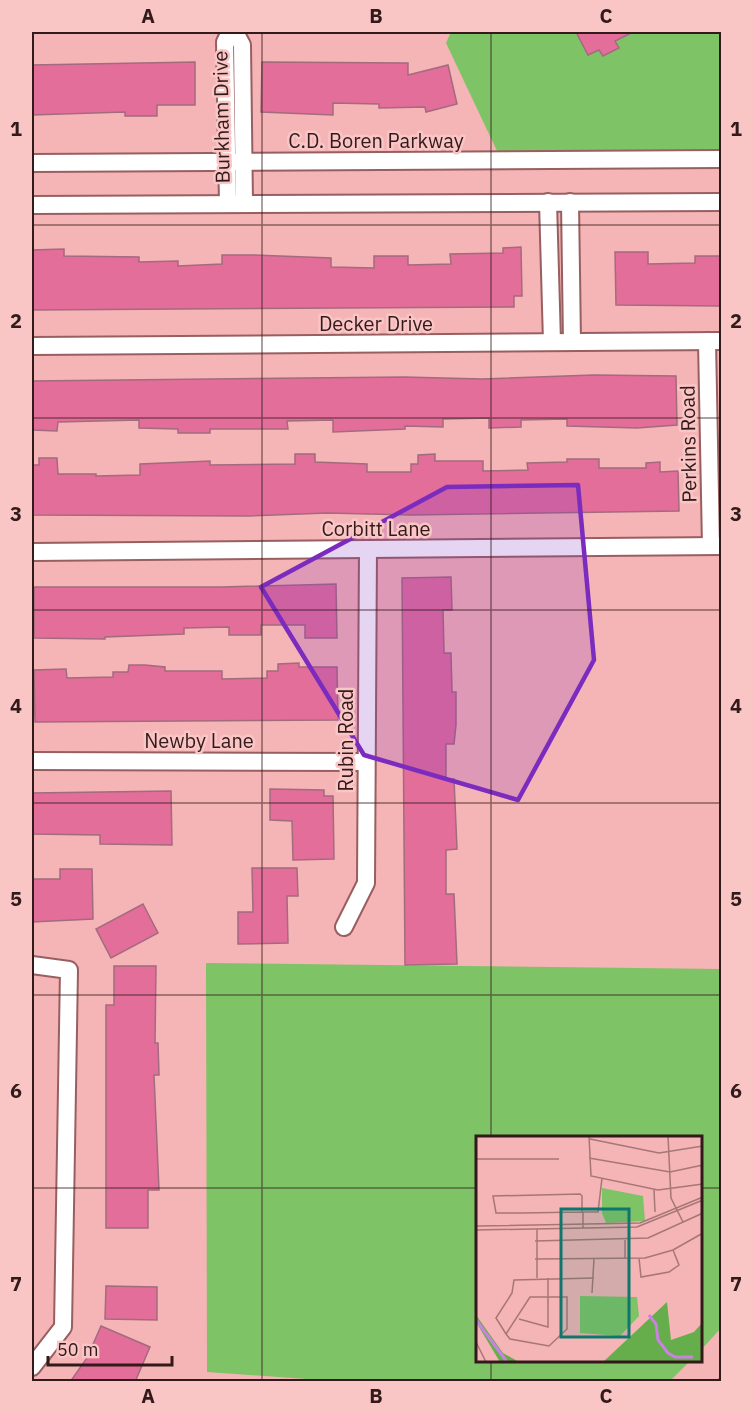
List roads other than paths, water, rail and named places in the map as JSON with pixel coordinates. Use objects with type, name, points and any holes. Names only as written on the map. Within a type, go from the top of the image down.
[{"type":"street","name":"Burkham Drive","points":[[230,32],[225,42],[236,203]]},
{"type":"street","name":"Burkham Drive","points":[[235,32],[242,45],[235,162]]},
{"type":"street","name":"C.D. Boren Parkway","points":[[32,163],[722,159]]},
{"type":"street","points":[[548,202],[552,342]]},
{"type":"street","points":[[570,202],[572,342]]},
{"type":"street","points":[[32,206],[236,203],[722,202]]},
{"type":"street","name":"Decker Drive","points":[[32,346],[714,341]]},
{"type":"street","name":"Perkins Road","points":[[714,341],[716,546]]},
{"type":"street","name":"Corbitt Lane","points":[[32,552],[716,546]]},
{"type":"street","name":"Rubin Road","points":[[344,927],[366,882],[368,549]]},
{"type":"street","name":"Newby Lane","points":[[32,760],[366,762]]},
{"type":"street","points":[[32,965],[69,970],[63,1327],[32,1367]]}]
